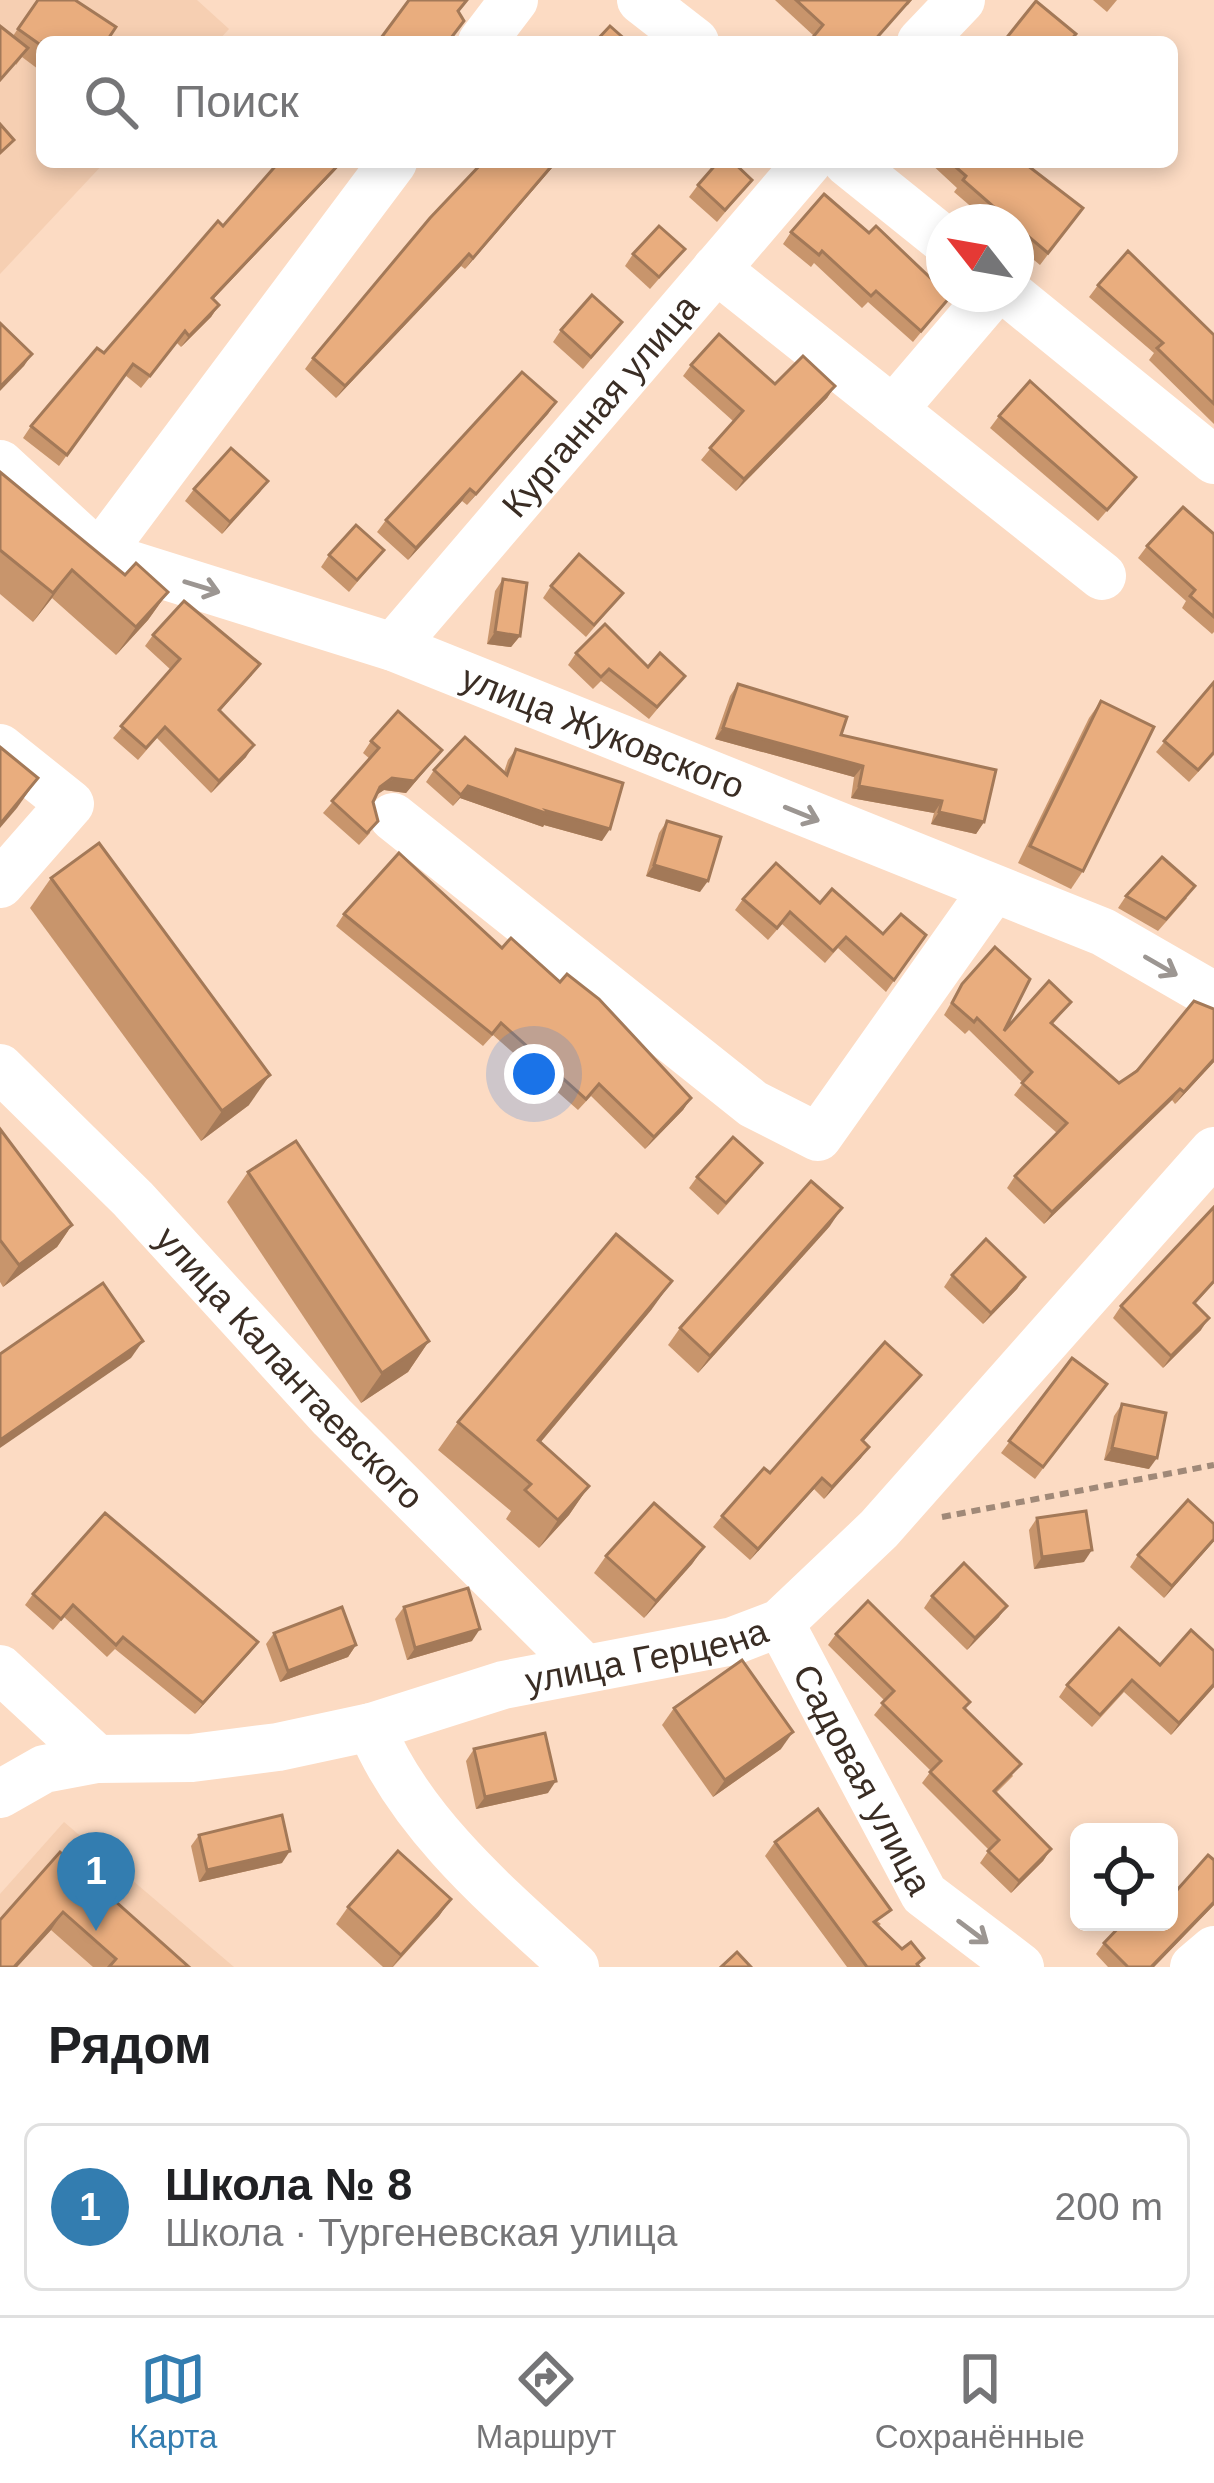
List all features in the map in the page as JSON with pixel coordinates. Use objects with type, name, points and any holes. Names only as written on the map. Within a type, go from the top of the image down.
[{"type":"street","points":[[487,36],[514,0]]},
{"type":"street","points":[[641,0],[687,36]]},
{"type":"street","points":[[927,36],[961,0]]},
{"type":"street","points":[[99,556],[389,168]]},
{"type":"street","name":"Курганная улица","points":[[393,646],[803,168]]},
{"type":"street","points":[[855,168],[926,225]]},
{"type":"street","points":[[716,269],[1102,576]]},
{"type":"street","points":[[893,410],[977,312]]},
{"type":"street","points":[[1032,312],[1214,460]]},
{"type":"street","name":"улица Жуковского","points":[[0,464],[99,556],[393,646],[1103,932],[1214,996]]},
{"type":"street","points":[[0,748],[70,804],[0,884]]},
{"type":"street","points":[[393,817],[753,1104],[818,1137],[992,891]]},
{"type":"street","name":"улица Калантаевского","points":[[0,1068],[133,1199],[332,1417],[581,1666]]},
{"type":"street","name":"улица Герцена","points":[[0,1794],[44,1769],[97,1760],[192,1758],[278,1748],[371,1727],[581,1666],[733,1641],[780,1623],[879,1529],[1214,1151]]},
{"type":"street","name":"Садовая улица","points":[[780,1623],[924,1894],[1020,1967]]},
{"type":"street","points":[[0,1669],[97,1760]]},
{"type":"street","points":[[371,1727],[388,1768],[414,1808],[575,1967]]},
{"type":"street","points":[[1194,1967],[1214,1950]]},
{"type":"path","points":[[879,1529],[1214,1465]]},
{"type":"shaded area","points":[[0,0],[197,0],[229,29],[223,36],[36,36],[36,168],[99,168],[0,274]]},
{"type":"shaded area","points":[[64,1822],[234,1967],[0,1967],[0,1894]]},
{"type":"building","points":[[38,0],[75,0],[116,27],[110,36],[36,36],[36,42],[18,29]]},
{"type":"building","points":[[409,0],[467,0],[458,11],[464,21],[453,36],[382,36]]},
{"type":"building","points":[[796,0],[910,0],[878,36],[814,36],[823,25]]},
{"type":"building","points":[[1036,1],[1076,34],[1074,36],[1008,36]]},
{"type":"building","points":[[0,26],[28,48],[0,80]]},
{"type":"building","points":[[610,26],[621,36],[601,36]]},
{"type":"building","points":[[0,124],[14,140],[0,153]]},
{"type":"building","points":[[274,168],[335,168],[212,298],[219,305],[189,336],[185,331],[150,376],[133,364],[67,455],[31,426],[97,348],[104,353],[218,221],[223,226]]},
{"type":"building","points":[[477,168],[550,168],[473,258],[469,254],[345,386],[313,358]]},
{"type":"building","points":[[713,168],[739,168],[752,180],[725,210],[698,185]]},
{"type":"building","points":[[957,168],[1031,168],[1083,208],[1048,253],[1034,241],[1034,204],[990,204],[963,180],[966,176]]},
{"type":"building","points":[[824,194],[869,233],[876,226],[926,274],[926,312],[937,312],[921,331],[876,291],[871,296],[822,251],[819,255],[791,232]]},
{"type":"building","points":[[659,226],[685,249],[659,277],[633,254]]},
{"type":"building","points":[[1128,251],[1214,335],[1214,404],[1157,348],[1163,343],[1098,285]]},
{"type":"building","points":[[592,295],[622,322],[591,357],[561,330]]},
{"type":"building","points":[[0,323],[32,354],[0,387]]},
{"type":"building","points":[[719,334],[775,384],[803,356],[835,386],[744,479],[710,448],[743,411],[691,365]]},
{"type":"building","points":[[522,372],[556,402],[476,494],[470,489],[416,548],[386,520]]},
{"type":"building","points":[[1030,381],[1136,477],[1107,510],[999,416]]},
{"type":"building","points":[[231,448],[268,481],[230,522],[194,489]]},
{"type":"building","points":[[0,472],[125,575],[136,563],[168,592],[136,627],[72,570],[53,593],[0,550]]},
{"type":"building","points":[[1183,507],[1214,534],[1214,617],[1190,596],[1195,590],[1147,546]]},
{"type":"building","points":[[356,525],[384,550],[357,580],[329,555]]},
{"type":"building","points":[[579,554],[623,593],[594,625],[551,586]]},
{"type":"building","points":[[503,579],[527,583],[520,636],[495,632]]},
{"type":"building","points":[[184,601],[260,664],[219,710],[254,745],[219,781],[165,727],[146,748],[121,726],[180,659],[153,635]]},
{"type":"building","points":[[605,624],[648,667],[660,653],[685,676],[657,707],[609,669],[601,677],[576,653]]},
{"type":"building","points":[[1214,682],[1214,752],[1198,770],[1164,741]]},
{"type":"building","points":[[738,684],[847,717],[841,735],[996,770],[984,822],[939,812],[942,801],[859,786],[863,766],[723,728]]},
{"type":"building","points":[[1101,701],[1154,727],[1083,871],[1030,846]]},
{"type":"building","points":[[398,711],[442,750],[414,781],[392,778],[380,787],[373,802],[378,821],[367,833],[332,801],[379,748],[371,741]]},
{"type":"building","points":[[465,737],[507,775],[516,749],[623,783],[610,829],[547,811],[551,815],[468,786],[461,795],[434,770]]},
{"type":"building","points":[[0,747],[38,778],[0,824]]},
{"type":"building","points":[[667,821],[721,837],[708,881],[654,865]]},
{"type":"building","points":[[99,843],[270,1075],[222,1111],[51,878]]},
{"type":"building","points":[[399,853],[502,948],[511,938],[560,982],[567,974],[599,999],[691,1098],[654,1137],[599,1084],[586,1099],[501,1023],[492,1034],[344,914]]},
{"type":"building","points":[[1162,857],[1195,886],[1166,919],[1126,896]]},
{"type":"building","points":[[776,863],[820,903],[832,889],[883,934],[901,914],[926,935],[894,980],[846,937],[833,951],[790,912],[777,928],[743,899]]},
{"type":"building","points":[[995,947],[1030,979],[1004,1031],[1049,981],[1071,1002],[1051,1023],[1119,1083],[1137,1071],[1194,1001],[1214,1009],[1214,1059],[1052,1212],[1015,1176],[1067,1123],[1022,1083],[1032,1072],[977,1018],[974,1022],[952,1003],[962,984]]},
{"type":"building","points":[[0,1129],[72,1225],[19,1265],[0,1240]]},
{"type":"building","points":[[733,1137],[762,1163],[726,1203],[697,1177]]},
{"type":"building","points":[[296,1141],[429,1341],[382,1373],[248,1172]]},
{"type":"building","points":[[811,1181],[842,1208],[710,1356],[680,1328]]},
{"type":"building","points":[[1214,1207],[1214,1281],[1194,1303],[1209,1318],[1171,1356],[1121,1306]]},
{"type":"building","points":[[616,1234],[672,1281],[538,1440],[589,1486],[558,1520],[525,1490],[531,1484],[458,1422]]},
{"type":"building","points":[[986,1239],[1025,1277],[991,1313],[952,1275]]},
{"type":"building","points":[[103,1283],[143,1341],[0,1440],[0,1354]]},
{"type":"building","points":[[885,1342],[921,1375],[862,1440],[869,1447],[832,1487],[822,1478],[758,1549],[722,1516],[764,1468],[770,1473]]},
{"type":"building","points":[[1072,1358],[1107,1384],[1043,1467],[1009,1441]]},
{"type":"building","points":[[1122,1404],[1166,1413],[1157,1458],[1112,1448]]},
{"type":"building","points":[[1188,1500],[1214,1524],[1214,1539],[1172,1586],[1138,1555]]},
{"type":"building","points":[[654,1503],[704,1547],[656,1601],[606,1556]]},
{"type":"building","points":[[1086,1511],[1092,1550],[1042,1557],[1037,1518]]},
{"type":"building","points":[[105,1513],[258,1642],[203,1703],[123,1637],[116,1645],[73,1605],[61,1619],[33,1594]]},
{"type":"building","points":[[964,1563],[1007,1606],[975,1638],[932,1596]]},
{"type":"building","points":[[468,1588],[480,1629],[415,1648],[404,1607]]},
{"type":"building","points":[[868,1601],[970,1702],[964,1708],[1021,1764],[994,1791],[1051,1849],[1019,1881],[988,1851],[999,1840],[930,1772],[941,1761],[882,1703],[894,1691],[836,1634]]},
{"type":"building","points":[[342,1607],[356,1645],[288,1671],[274,1633]]},
{"type":"building","points":[[1119,1628],[1160,1665],[1191,1630],[1214,1651],[1214,1684],[1179,1723],[1132,1680],[1100,1715],[1067,1685]]},
{"type":"building","points":[[742,1660],[793,1732],[725,1780],[674,1708]]},
{"type":"building","points":[[545,1733],[556,1781],[485,1797],[474,1749]]},
{"type":"building","points":[[818,1809],[891,1910],[874,1922],[902,1949],[911,1942],[924,1958],[919,1967],[867,1967],[775,1842]]},
{"type":"building","points":[[282,1815],[290,1851],[207,1870],[199,1835]]},
{"type":"building","points":[[398,1851],[451,1899],[401,1955],[348,1907]]},
{"type":"building","points":[[60,1852],[189,1967],[109,1967],[116,1959],[63,1912],[14,1967],[0,1967],[0,1920]]},
{"type":"building","points":[[1208,1855],[1214,1860],[1214,1902],[1151,1967],[1128,1967],[1104,1943],[1115,1931],[1178,1931],[1178,1889]]},
{"type":"building","points":[[737,1952],[751,1967],[721,1967]]},
{"type":"place","name":"Школа № 8","points":[[96,1931]]}]
